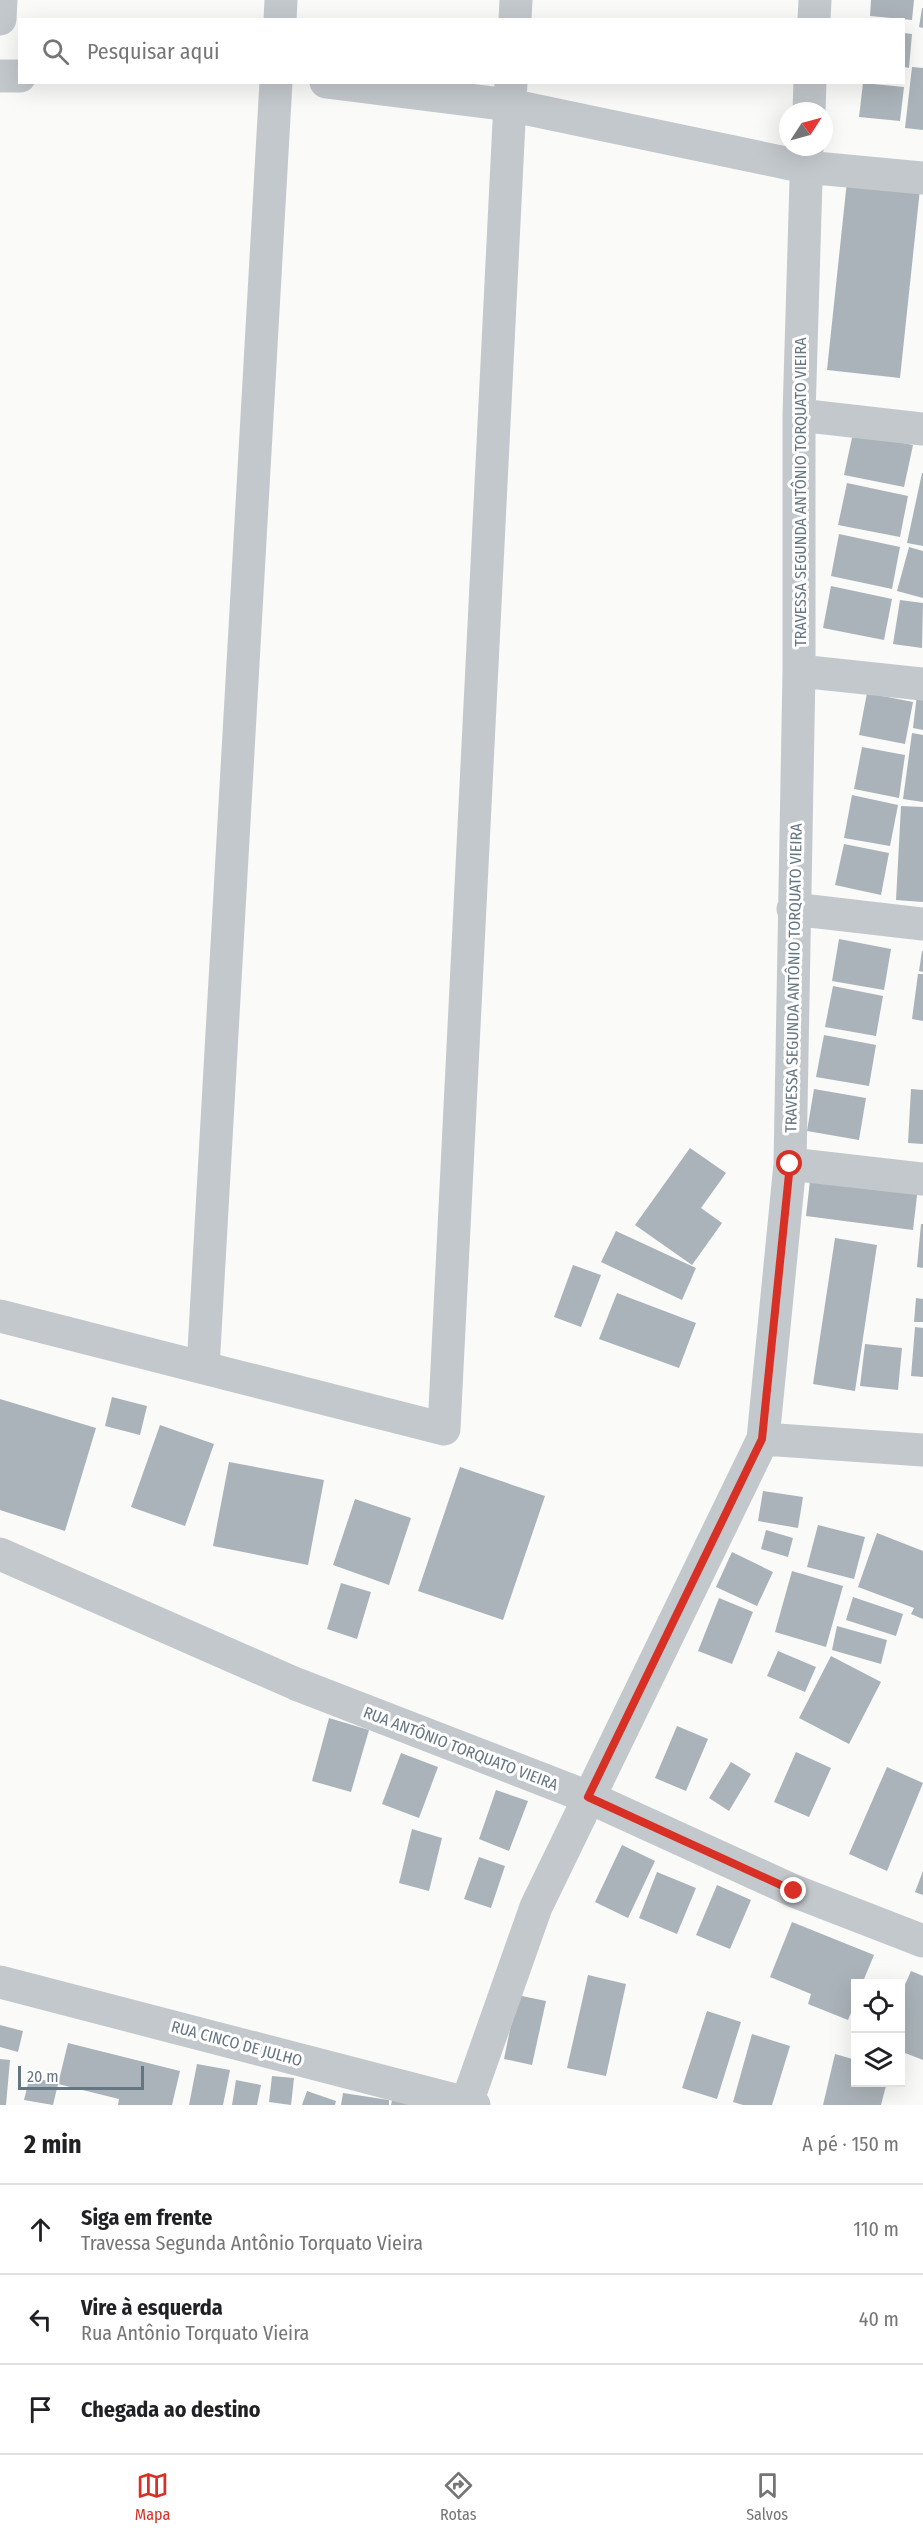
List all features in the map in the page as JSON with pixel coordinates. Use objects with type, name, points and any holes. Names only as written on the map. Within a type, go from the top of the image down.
[{"type":"street","points":[[0,19],[1,0]]},
{"type":"street","points":[[280,18],[281,0]]},
{"type":"street","points":[[515,18],[516,0]]},
{"type":"street","points":[[814,18],[815,0]]},
{"type":"street","points":[[0,76],[18,76]]},
{"type":"street","points":[[203,1368],[276,84]]},
{"type":"street","points":[[357,84],[510,94],[806,157],[923,178]]},
{"type":"street","points":[[809,102],[810,84]]},
{"type":"street","points":[[0,1316],[444,1429],[510,94]]},
{"type":"street","name":"TRAVESSA SEGUNDA ANTÔNIO TORQUATO VIEIRA","points":[[469,2104],[536,1907],[762,1439],[790,1164],[793,909],[800,671],[799,415],[806,157]]},
{"type":"street","points":[[799,415],[923,429]]},
{"type":"street","points":[[800,671],[923,684]]},
{"type":"street","points":[[793,909],[923,924]]},
{"type":"street","points":[[790,1164],[923,1179]]},
{"type":"street","points":[[762,1439],[923,1450]]},
{"type":"street","name":"RUA ANTÔNIO TORQUATO VIEIRA","points":[[0,1554],[296,1684],[588,1797],[794,1891],[923,1941]]},
{"type":"street","name":"RUA CINCO DE JULHO","points":[[0,1982],[469,2104]]},
{"type":"building","points":[[871,0],[914,0],[912,20],[870,16]]},
{"type":"building","points":[[923,8],[923,28],[919,27]]},
{"type":"building","points":[[905,33],[912,34],[909,68],[905,67]]},
{"type":"building","points":[[912,67],[923,68],[923,130],[905,128]]},
{"type":"building","points":[[863,84],[904,87],[900,121],[859,117]]},
{"type":"building","points":[[847,181],[920,189],[900,378],[827,370]]},
{"type":"building","points":[[853,433],[913,445],[904,487],[844,475]]},
{"type":"building","points":[[923,473],[923,546],[907,543]]},
{"type":"building","points":[[847,483],[908,496],[900,537],[838,525]]},
{"type":"building","points":[[839,534],[900,547],[892,589],[831,576]]},
{"type":"building","points":[[909,547],[923,551],[923,598],[897,591]]},
{"type":"building","points":[[831,586],[892,599],[884,640],[823,628]]},
{"type":"building","points":[[900,600],[923,603],[922,648],[893,644]]},
{"type":"building","points":[[918,686],[923,687],[923,730],[913,728]]},
{"type":"building","points":[[867,693],[913,702],[905,744],[859,735]]},
{"type":"building","points":[[912,733],[923,735],[923,802],[903,799]]},
{"type":"building","points":[[862,747],[905,755],[899,798],[854,789]]},
{"type":"building","points":[[852,795],[898,805],[890,846],[844,838]]},
{"type":"building","points":[[901,806],[923,807],[923,902],[896,900]]},
{"type":"building","points":[[844,844],[889,853],[881,895],[835,885]]},
{"type":"building","points":[[839,939],[891,949],[884,990],[832,981]]},
{"type":"building","points":[[923,951],[923,972],[919,971]]},
{"type":"building","points":[[918,974],[923,974],[923,1021],[912,1019]]},
{"type":"building","points":[[833,986],[883,996],[876,1036],[825,1027]]},
{"type":"building","points":[[824,1035],[876,1045],[869,1086],[816,1077]]},
{"type":"building","points":[[814,1089],[866,1098],[859,1140],[807,1131]]},
{"type":"building","points":[[911,1089],[923,1090],[923,1144],[908,1143]]},
{"type":"building","points":[[690,1148],[726,1173],[701,1208],[722,1223],[692,1265],[635,1225]]},
{"type":"building","points":[[811,1172],[918,1187],[913,1230],[806,1216]]},
{"type":"building","points":[[921,1224],[923,1224],[923,1268],[917,1267]]},
{"type":"building","points":[[616,1231],[696,1268],[682,1300],[601,1262]]},
{"type":"building","points":[[835,1238],[877,1245],[855,1391],[813,1384]]},
{"type":"building","points":[[573,1265],[601,1275],[581,1327],[554,1317]]},
{"type":"building","points":[[617,1293],[696,1323],[679,1368],[599,1339]]},
{"type":"building","points":[[916,1298],[923,1299],[923,1322],[914,1322]]},
{"type":"building","points":[[915,1327],[923,1328],[923,1377],[911,1376]]},
{"type":"building","points":[[865,1344],[902,1348],[898,1390],[860,1386]]},
{"type":"building","points":[[112,1397],[147,1406],[140,1435],[105,1426]]},
{"type":"building","points":[[0,1399],[96,1428],[65,1531],[0,1510]]},
{"type":"building","points":[[160,1425],[214,1444],[185,1526],[131,1507]]},
{"type":"building","points":[[229,1462],[324,1480],[308,1565],[213,1546]]},
{"type":"building","points":[[460,1467],[545,1496],[503,1620],[418,1591]]},
{"type":"building","points":[[763,1491],[803,1497],[798,1528],[758,1521]]},
{"type":"building","points":[[355,1499],[411,1518],[389,1585],[333,1565]]},
{"type":"building","points":[[818,1525],[865,1537],[854,1579],[807,1567]]},
{"type":"building","points":[[766,1530],[793,1538],[788,1557],[761,1549]]},
{"type":"building","points":[[877,1533],[923,1551],[923,1619],[911,1614],[914,1608],[858,1587]]},
{"type":"building","points":[[732,1552],[773,1572],[757,1606],[716,1587]]},
{"type":"building","points":[[792,1571],[843,1586],[826,1647],[775,1632]]},
{"type":"building","points":[[341,1583],[371,1592],[357,1639],[327,1629]]},
{"type":"building","points":[[853,1597],[903,1614],[896,1636],[846,1620]]},
{"type":"building","points":[[719,1598],[753,1612],[732,1664],[698,1651]]},
{"type":"building","points":[[837,1626],[887,1640],[881,1664],[832,1650]]},
{"type":"building","points":[[778,1651],[816,1667],[805,1692],[767,1676]]},
{"type":"building","points":[[831,1656],[881,1682],[849,1744],[799,1718]]},
{"type":"building","points":[[329,1718],[369,1730],[351,1792],[312,1781]]},
{"type":"building","points":[[677,1726],[708,1739],[686,1791],[655,1778]]},
{"type":"building","points":[[796,1752],[831,1768],[809,1817],[774,1802]]},
{"type":"building","points":[[401,1753],[438,1767],[419,1818],[382,1804]]},
{"type":"building","points":[[731,1762],[751,1774],[729,1811],[709,1798]]},
{"type":"building","points":[[887,1767],[923,1783],[887,1871],[849,1854]]},
{"type":"building","points":[[496,1790],[528,1801],[509,1851],[479,1839]]},
{"type":"building","points":[[412,1829],[442,1838],[429,1891],[399,1883]]},
{"type":"building","points":[[622,1845],[655,1861],[628,1918],[595,1902]]},
{"type":"building","points":[[479,1857],[505,1866],[491,1908],[464,1899]]},
{"type":"building","points":[[923,1871],[923,1895],[915,1892]]},
{"type":"building","points":[[657,1872],[696,1888],[677,1934],[639,1918]]},
{"type":"building","points":[[717,1885],[751,1900],[730,1949],[696,1935]]},
{"type":"building","points":[[792,1922],[874,1955],[864,1979],[851,1979],[851,2013],[848,2020],[808,2004],[811,1994],[770,1977]]},
{"type":"building","points":[[911,1971],[923,1976],[923,2060],[905,2053],[905,1985]]},
{"type":"building","points":[[588,1975],[626,1984],[606,2076],[567,2068]]},
{"type":"building","points":[[517,1995],[546,2001],[532,2065],[504,2059]]},
{"type":"building","points":[[707,2011],[741,2022],[717,2099],[682,2088]]},
{"type":"building","points":[[0,2025],[23,2031],[18,2052],[0,2047]]},
{"type":"building","points":[[752,2034],[790,2046],[772,2105],[743,2105],[733,2102]]},
{"type":"building","points":[[68,2043],[180,2071],[172,2105],[118,2105],[119,2099],[58,2084]]},
{"type":"building","points":[[835,2054],[851,2059],[851,2087],[886,2087],[881,2105],[823,2105]]},
{"type":"building","points":[[0,2059],[10,2060],[6,2105],[0,2105]]},
{"type":"building","points":[[197,2064],[230,2070],[223,2105],[189,2105]]},
{"type":"building","points":[[30,2076],[58,2084],[53,2105],[24,2100]]},
{"type":"building","points":[[272,2076],[294,2078],[291,2105],[269,2102]]},
{"type":"building","points":[[236,2080],[261,2085],[257,2105],[232,2105]]},
{"type":"building","points":[[307,2091],[336,2101],[335,2105],[302,2105]]},
{"type":"building","points":[[343,2093],[389,2100],[389,2105],[341,2105]]},
{"type":"building","points":[[392,2100],[416,2105],[391,2105]]},
{"type":"route","points":[[790,1164],[762,1439],[588,1797],[794,1891]]}]
